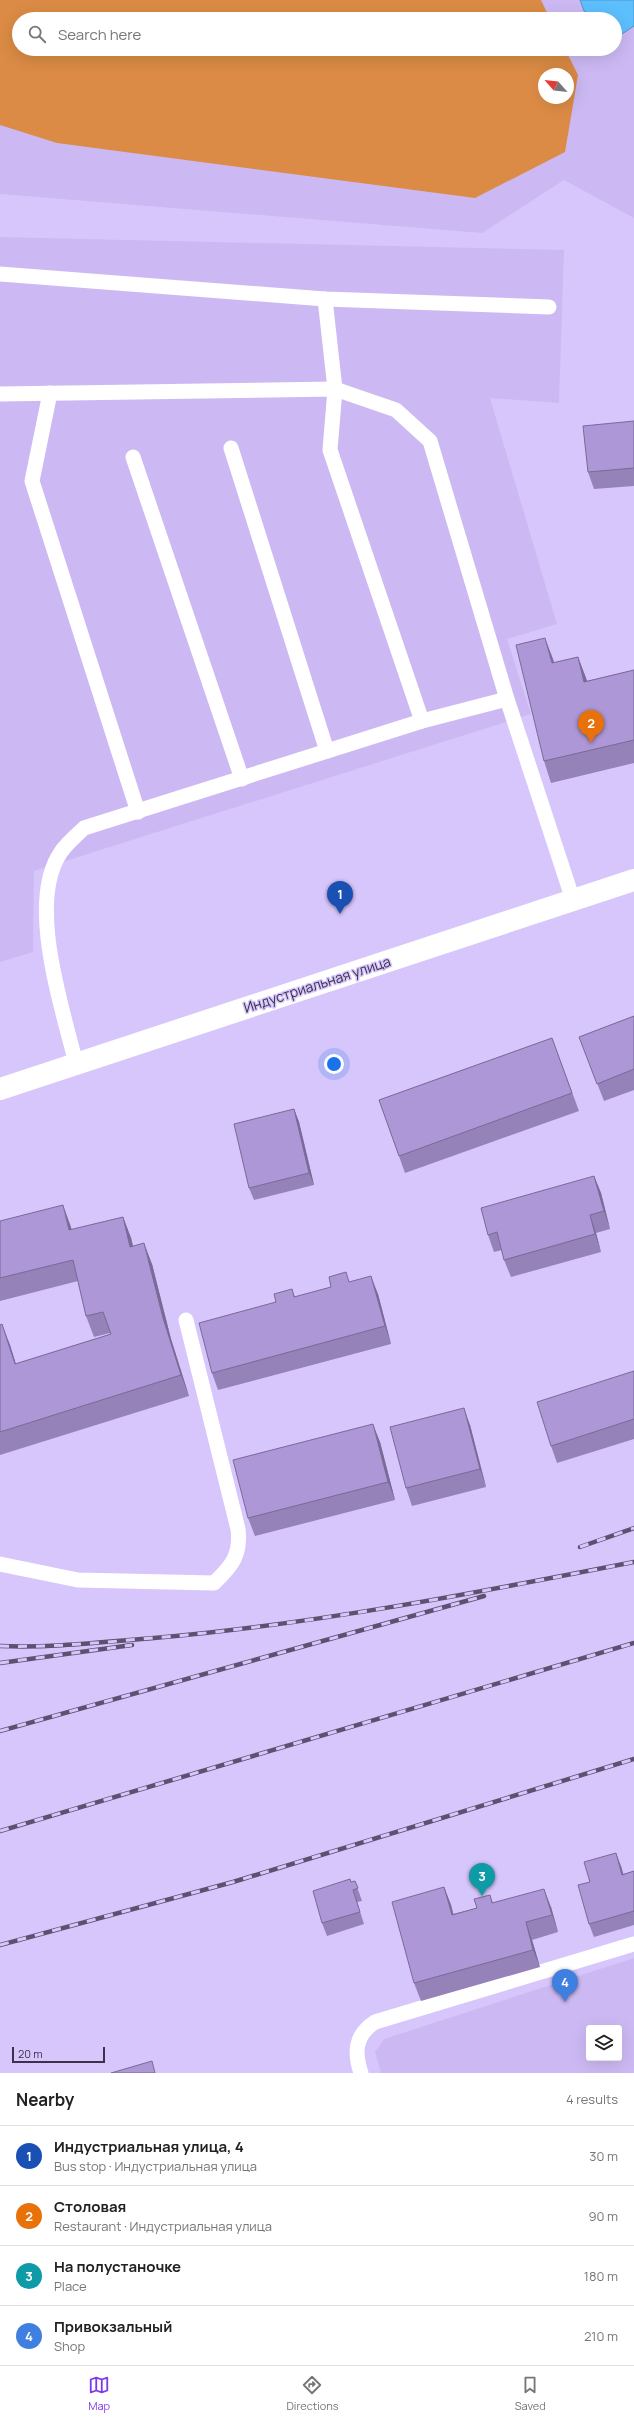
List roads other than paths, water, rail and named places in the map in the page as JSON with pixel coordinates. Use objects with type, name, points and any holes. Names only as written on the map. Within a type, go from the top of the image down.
[{"type":"main road","name":"Индустриальная улица","points":[[0,1089],[634,880]]},
{"type":"lane","points":[[0,274],[325,299],[549,307]]},
{"type":"lane","points":[[325,299],[335,389],[330,450],[422,721]]},
{"type":"lane","points":[[0,394],[335,389],[396,410],[430,441],[507,699],[573,900]]},
{"type":"lane","points":[[50,393],[32,481],[138,812]]},
{"type":"lane","points":[[231,448],[327,751]]},
{"type":"lane","points":[[134,457],[242,779]]},
{"type":"lane","points":[[76,1064],[49,950],[46,898],[60,852],[84,828],[422,721],[507,699]]},
{"type":"lane","points":[[0,1564],[78,1580],[214,1583],[226,1572],[235,1559],[240,1545],[238,1529],[186,1320]]},
{"type":"lane","points":[[361,2073],[356,2057],[356,2047],[366,2027],[374,2022],[634,1944]]},
{"type":"water","points":[[580,0],[634,0],[634,26],[622,34],[622,12],[584,11]]},
{"type":"railway","points":[[580,1547],[634,1528]]},
{"type":"railway","points":[[0,1646],[39,1646],[97,1643],[275,1625],[455,1596],[634,1562]]},
{"type":"railway","points":[[0,1731],[484,1596]]},
{"type":"railway","points":[[0,1831],[634,1643]]},
{"type":"railway","points":[[0,1663],[132,1645]]},
{"type":"railway","points":[[0,1945],[233,1882],[634,1759]]},
{"type":"place","name":"Столовая","points":[[591,743]]},
{"type":"place","name":"Индустриальная улица, 4","points":[[340,914]]},
{"type":"place","name":"На полустаночке","points":[[482,1896]]},
{"type":"place","name":"Привокзальный","points":[[565,2002]]}]
